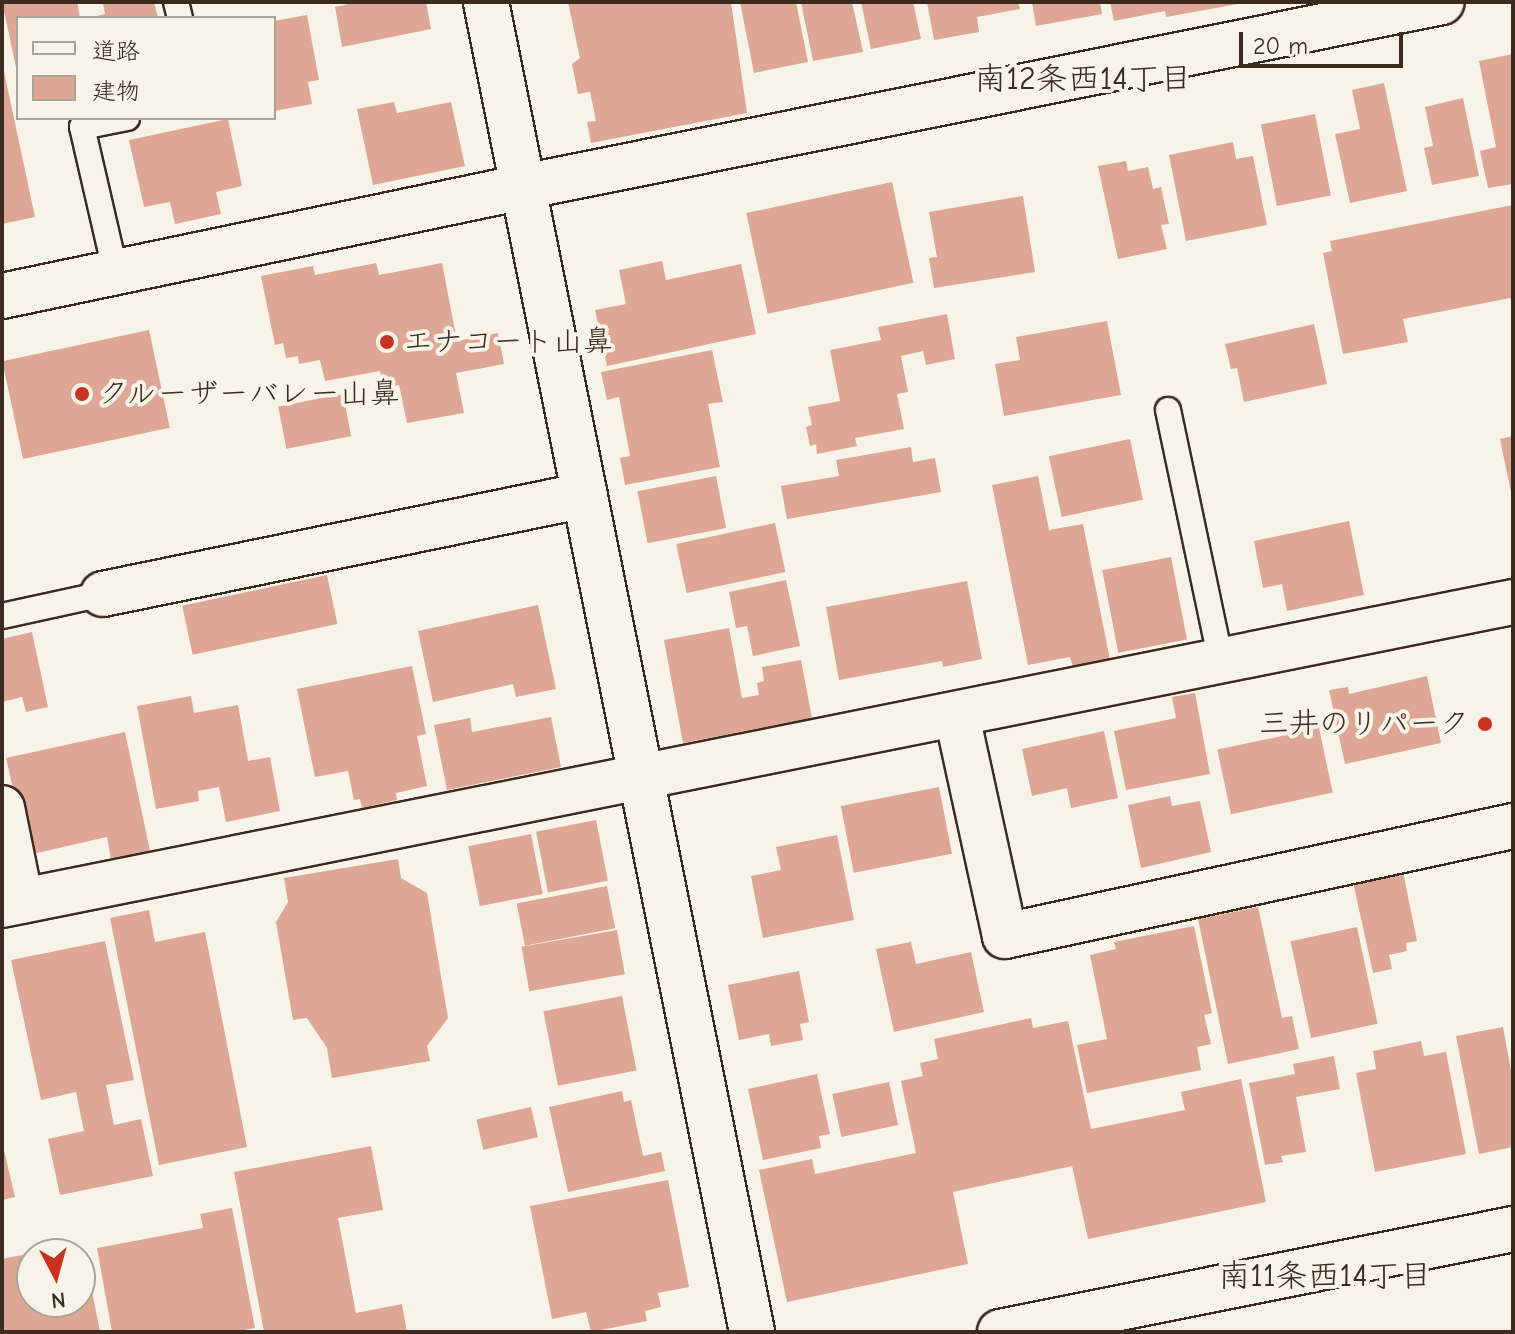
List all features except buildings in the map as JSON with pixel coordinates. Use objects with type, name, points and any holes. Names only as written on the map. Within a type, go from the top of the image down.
[{"type":"street","points":[[486,2],[752,1332]]},
{"type":"street","points":[[2,296],[523,187],[1442,2]]},
{"type":"street","points":[[103,594],[585,495]]},
{"type":"street","points":[[2,808],[11,903],[641,776],[957,716],[1513,602]]},
{"type":"street","points":[[957,716],[1005,936],[1513,826]]},
{"type":"street","points":[[1000,1332],[1513,1229]]},
{"type":"lane","points":[[116,274],[82,127],[117,120]]},
{"type":"lane","points":[[1168,410],[1221,661]]},
{"type":"lane","points":[[2,616],[103,594]]},
{"type":"place","name":"エナコート山鼻","points":[[387,342]]},
{"type":"place","name":"クルーザーバレー山鼻","points":[[82,394]]},
{"type":"place","name":"三井のリパーク","points":[[1485,724]]},
{"type":"district","name":"南12条西14丁目","points":[[1083,79]]},
{"type":"district","name":"南11条西14丁目","points":[[1325,1276]]}]
